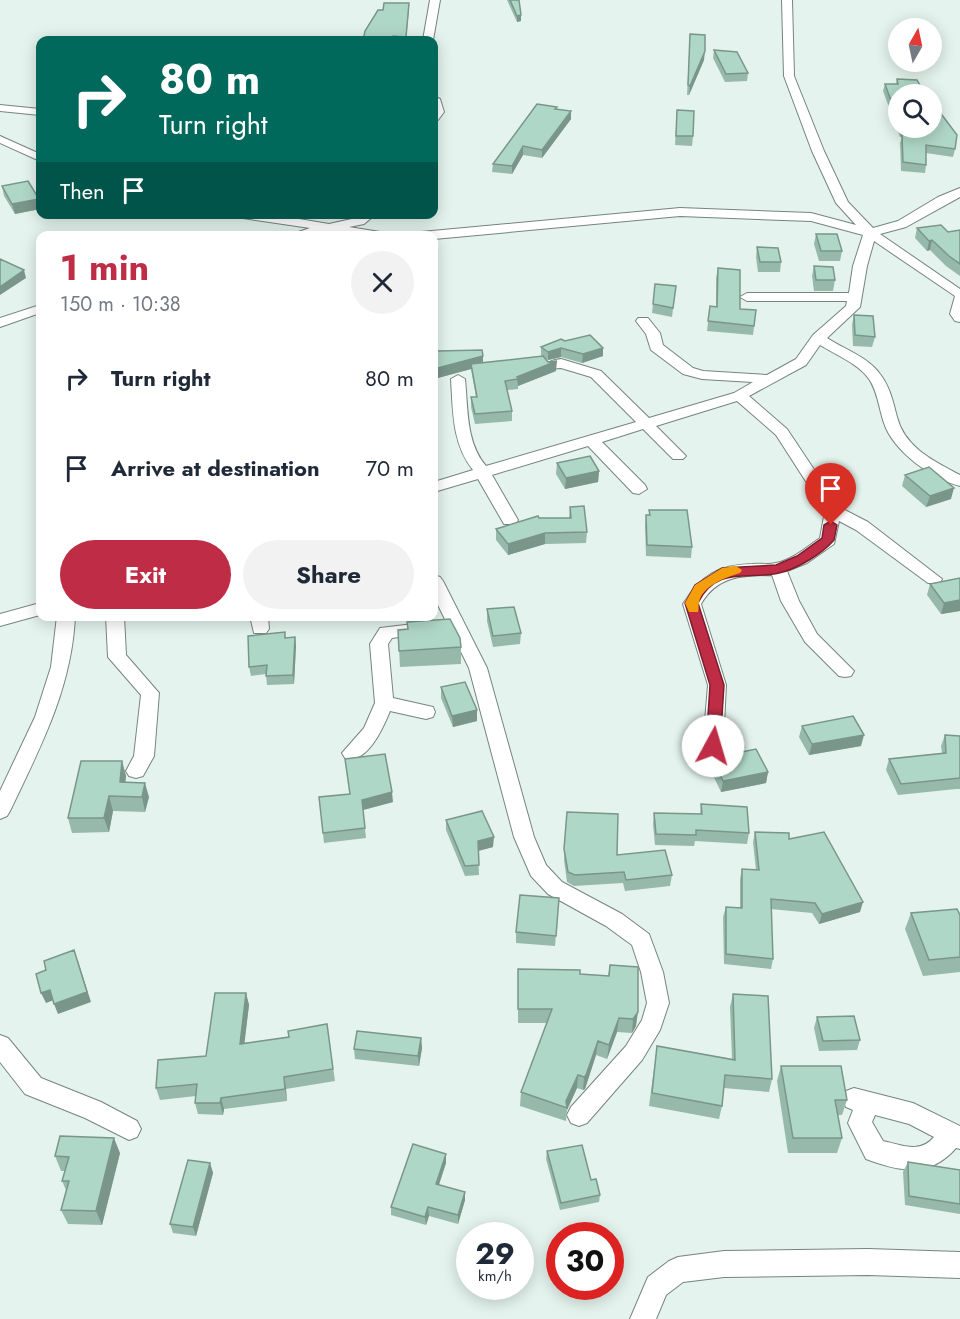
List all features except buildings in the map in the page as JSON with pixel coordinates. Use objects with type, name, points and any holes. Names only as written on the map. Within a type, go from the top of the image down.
[{"type":"street","points":[[429,36],[435,0]]},
{"type":"street","points":[[787,0],[789,76],[818,151],[842,203],[870,233],[959,295],[957,314],[960,318]]},
{"type":"street","points":[[0,108],[36,112]]},
{"type":"street","points":[[0,139],[36,156]]},
{"type":"street","points":[[438,234],[680,212],[811,217],[870,233],[902,224],[960,192]]},
{"type":"street","points":[[273,219],[348,231]]},
{"type":"street","points":[[315,231],[363,219]]},
{"type":"street","points":[[438,487],[739,396],[801,362],[818,338],[853,307],[870,233]]},
{"type":"street","points":[[747,297],[855,297]]},
{"type":"street","points":[[0,323],[36,310]]},
{"type":"street","points":[[643,321],[653,333],[657,347],[688,371],[702,375],[770,379]]},
{"type":"street","points":[[818,338],[874,375],[894,430],[903,443],[919,459],[960,481]]},
{"type":"street","points":[[552,366],[561,363],[596,374],[678,456]]},
{"type":"street","points":[[458,379],[463,434],[470,457],[483,472],[510,520]]},
{"type":"street","points":[[739,396],[753,405],[782,432],[833,511],[862,526],[934,579]]},
{"type":"street","points":[[591,440],[639,489]]},
{"type":"street","points":[[713,746],[717,685],[692,603],[699,588],[727,571],[777,569],[801,559],[828,540],[833,511]]},
{"type":"street","points":[[777,569],[790,601],[811,638],[845,671]]},
{"type":"street","points":[[438,589],[478,668],[524,837],[538,870],[555,888],[615,920],[641,940],[652,972],[658,1003],[652,1023],[634,1053],[579,1115]]},
{"type":"street","points":[[0,620],[36,610]]},
{"type":"street","points":[[0,811],[46,710],[61,669],[66,621]]},
{"type":"street","points":[[116,621],[117,657],[150,693],[144,756],[136,771]]},
{"type":"street","points":[[352,753],[372,732],[384,703],[379,644],[386,632],[457,627]]},
{"type":"street","points":[[384,703],[426,712]]},
{"type":"street","points":[[0,1045],[33,1086],[93,1110],[129,1129]]},
{"type":"street","points":[[860,1102],[913,1114],[956,1136],[936,1153],[916,1160],[875,1151],[860,1123],[860,1102]]},
{"type":"street","points":[[644,1319],[657,1287],[678,1270],[735,1264],[868,1262],[960,1265]]},
{"type":"slow traffic","points":[[693,609],[692,603],[699,588],[727,571],[736,570]]},
{"type":"route","points":[[713,746],[717,685],[692,603],[699,588],[727,571],[777,569],[801,559],[828,540],[831,525]]}]
